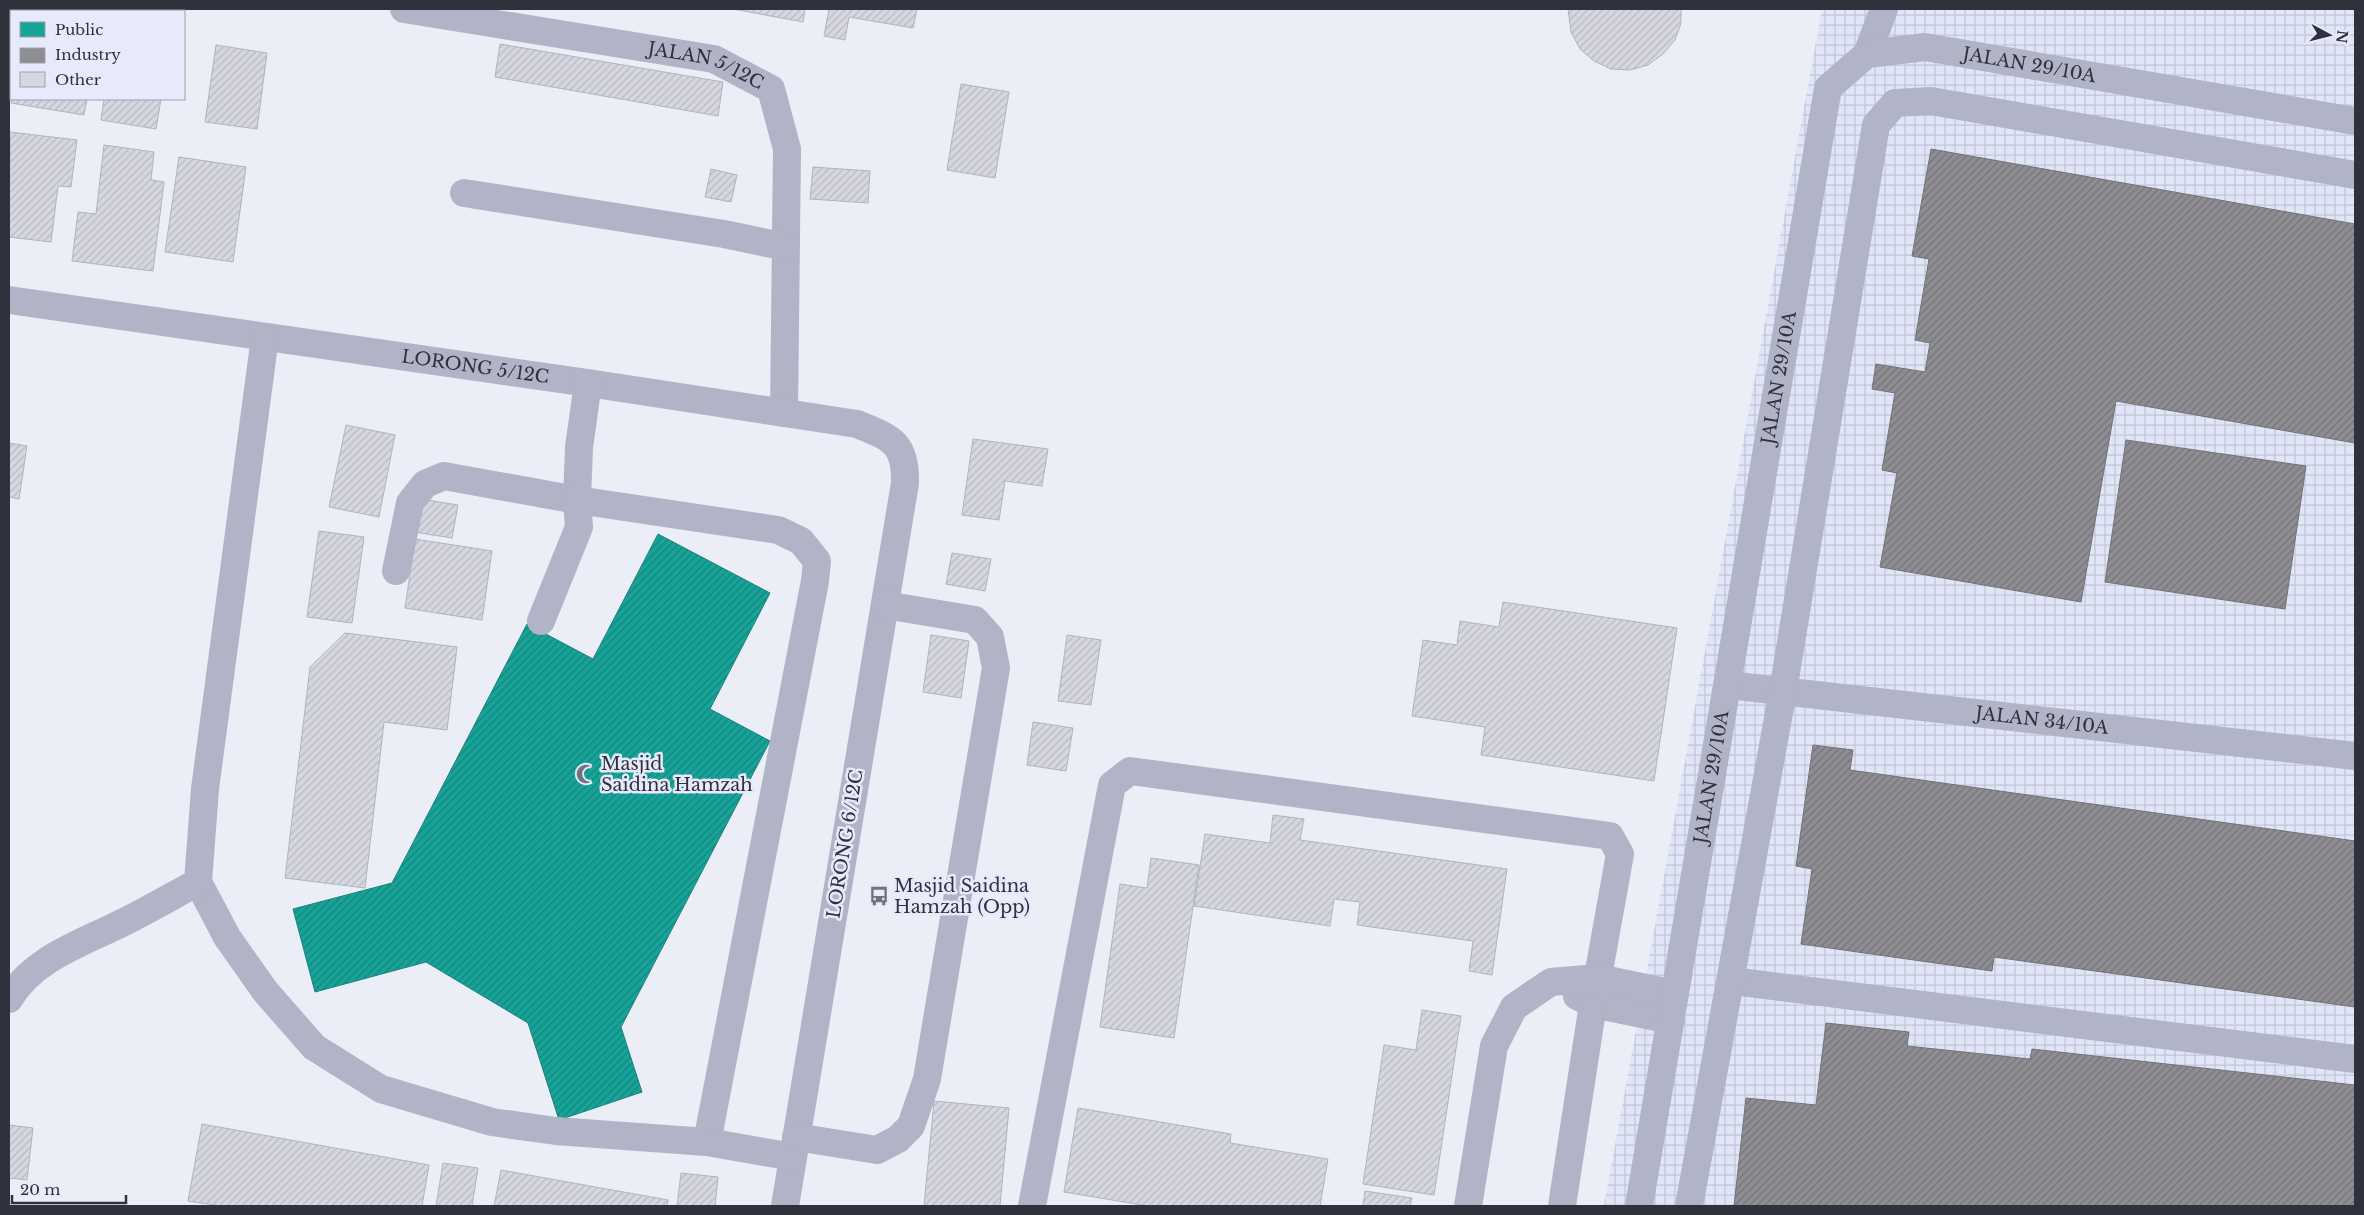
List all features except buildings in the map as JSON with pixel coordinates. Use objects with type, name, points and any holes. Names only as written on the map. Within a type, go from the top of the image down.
[{"type":"street","name":"JALAN 5/12C","points":[[404,9],[714,59],[771,89],[787,149],[784,413]]},
{"type":"street","points":[[1866,54],[1884,9]]},
{"type":"street","name":"JALAN 29/10A","points":[[1639,1206],[1828,88],[1866,54],[1925,47],[2355,121]]},
{"type":"street","points":[[1689,1206],[1732,981],[1783,691],[1876,125],[1895,103],[1931,101],[2355,175]]},
{"type":"street","points":[[464,193],[724,234],[786,247]]},
{"type":"street","name":"LORONG 5/12C","points":[[9,300],[588,383],[856,424],[880,434],[897,445],[905,462],[905,482]]},
{"type":"street","points":[[265,337],[205,789],[198,882],[227,937],[264,992],[314,1047],[381,1089],[492,1122],[556,1131],[707,1142],[877,1150],[898,1140],[911,1126],[927,1079],[996,668],[995,653],[990,637],[975,620],[885,605]]},
{"type":"street","points":[[541,621],[579,528],[577,500],[579,447],[588,383]]},
{"type":"street","points":[[396,571],[410,503],[425,484],[444,476],[577,500],[778,530],[802,541],[817,561],[815,581],[707,1142]]},
{"type":"street","name":"LORONG 6/12C","points":[[785,1206],[905,482]]},
{"type":"street","name":"JALAN 34/10A","points":[[1728,684],[2355,756]]},
{"type":"street","points":[[1032,1206],[1112,784],[1130,771],[1610,836],[1620,854],[1593,1004],[1562,1206]]},
{"type":"street","points":[[9,999],[15,988],[45,961],[126,921],[198,882]]},
{"type":"street","points":[[1468,1206],[1494,1046],[1514,1007],[1551,982],[1598,978],[1673,1007]]},
{"type":"street","points":[[1732,981],[2355,1059]]},
{"type":"street","points":[[1551,982],[1593,1004],[1673,1007]]},
{"type":"shaded area","points":[[1822,9],[2355,9],[2355,1206],[1604,1206]]},
{"type":"place","name":"Masjid Saidina Hamzah","points":[[586,774]]},
{"type":"place","name":"Masjid Saidina Hamzah (Opp)","points":[[879,896]]}]
